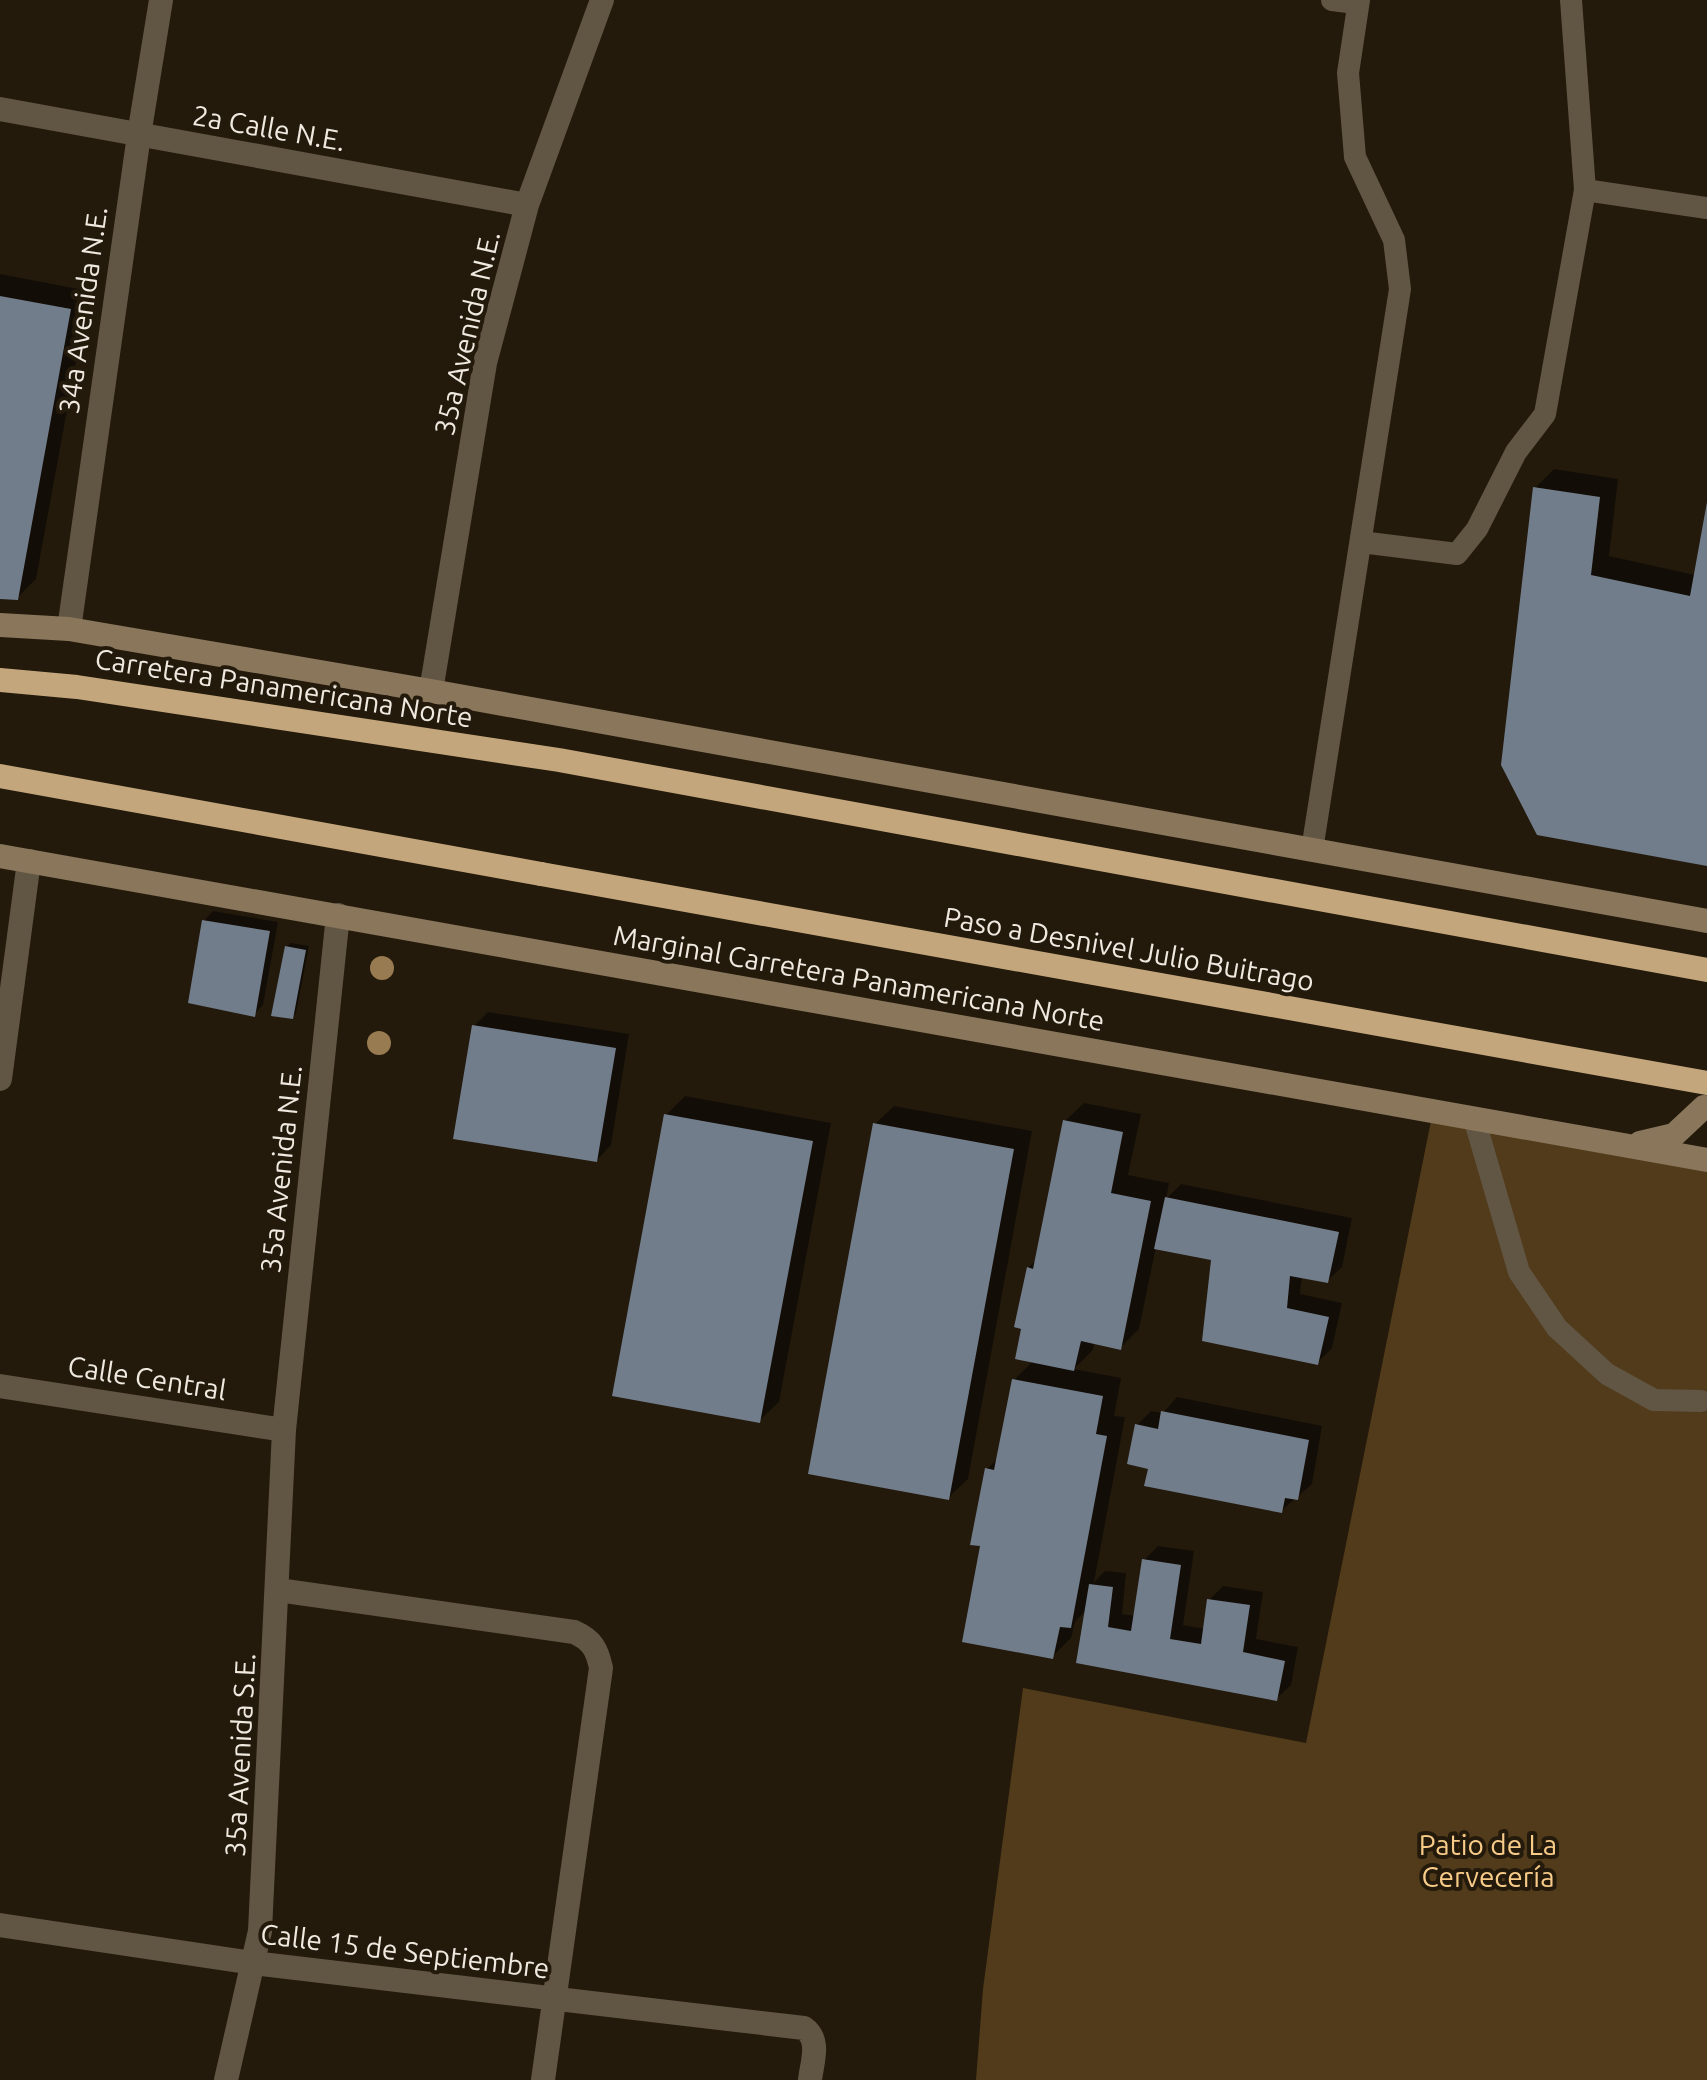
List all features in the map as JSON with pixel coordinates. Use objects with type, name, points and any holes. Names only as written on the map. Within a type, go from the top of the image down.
[{"type":"highway","name":"Carretera Panamericana Norte","points":[[0,680],[77,687],[559,760],[1707,970]]},
{"type":"highway","name":"Paso a Desnivel Julio Buitrago","points":[[0,776],[541,874],[1706,1096]]},
{"type":"street","name":"34a Avenida N.E.","points":[[69,629],[161,0]]},
{"type":"street","name":"35a Avenida N.E.","points":[[431,691],[485,363],[527,205],[602,0]]},
{"type":"street","name":"2a Calle N.E.","points":[[0,109],[527,205]]},
{"type":"street","points":[[0,625],[69,629],[431,691],[1707,921]]},
{"type":"street","name":"Marginal Carretera Panamericana Norte","points":[[0,856],[1707,1160]]},
{"type":"street","points":[[0,1079],[29,861]]},
{"type":"street","name":"35a Avenida N.E.","points":[[284,1430],[338,915]]},
{"type":"street","points":[[1630,1146],[1674,1135],[1706,1096]]},
{"type":"street","name":"Calle Central","points":[[0,1386],[284,1430]]},
{"type":"street","name":"35a Avenida S.E.","points":[[226,2080],[260,1931],[284,1430]]},
{"type":"street","points":[[278,1590],[574,1632],[588,1638],[597,1650],[601,1668],[543,2080]]},
{"type":"street","name":"Calle 15 de Septiembre","points":[[0,1925],[253,1963],[804,2028],[812,2034],[815,2044],[810,2080]]},
{"type":"lane","points":[[1312,850],[1400,289],[1394,240],[1355,157],[1348,73],[1357,2],[1332,0]]},
{"type":"lane","points":[[1361,542],[1457,554],[1477,529],[1516,452],[1545,414],[1585,190],[1571,0]]},
{"type":"lane","points":[[1585,190],[1707,208]]},
{"type":"lane","points":[[1474,1118],[1519,1272],[1557,1328],[1607,1374],[1654,1400],[1701,1401]]},
{"type":"green space","name":"Patio de La Cervecería","points":[[1433,1111],[1707,1160],[1707,2080],[976,2080],[983,1989],[1023,1688],[1306,1743]]},
{"type":"building","points":[[0,296],[71,309],[18,600],[0,599]]},
{"type":"building","points":[[1533,487],[1600,497],[1591,575],[1690,596],[1707,502],[1707,866],[1537,835],[1501,765]]},
{"type":"building","points":[[202,920],[270,931],[255,1017],[188,1003]]},
{"type":"building","points":[[285,946],[306,950],[293,1019],[271,1016]]},
{"type":"building","points":[[472,1025],[616,1048],[597,1162],[453,1139]]},
{"type":"building","points":[[664,1114],[813,1141],[760,1423],[612,1396]]},
{"type":"building","points":[[1063,1120],[1123,1132],[1111,1193],[1151,1201],[1121,1350],[1081,1341],[1074,1371],[1015,1359],[1021,1329],[1014,1327],[1027,1267],[1033,1269]]},
{"type":"building","points":[[873,1123],[1014,1149],[949,1500],[808,1474]]},
{"type":"building","points":[[1165,1197],[1339,1232],[1328,1283],[1290,1276],[1287,1308],[1329,1317],[1318,1365],[1202,1341],[1211,1260],[1154,1249]]},
{"type":"building","points":[[1012,1379],[1103,1396],[1096,1434],[1107,1436],[1071,1628],[1060,1627],[1053,1659],[962,1642],[980,1546],[970,1545],[985,1468],[994,1470]]},
{"type":"building","points":[[1161,1411],[1309,1440],[1298,1500],[1285,1498],[1282,1513],[1144,1486],[1148,1469],[1127,1464],[1135,1424],[1158,1429]]},
{"type":"building","points":[[1142,1559],[1181,1565],[1170,1639],[1201,1644],[1207,1599],[1250,1605],[1243,1652],[1285,1661],[1277,1701],[1076,1663],[1089,1584],[1113,1587],[1108,1627],[1131,1631]]}]
